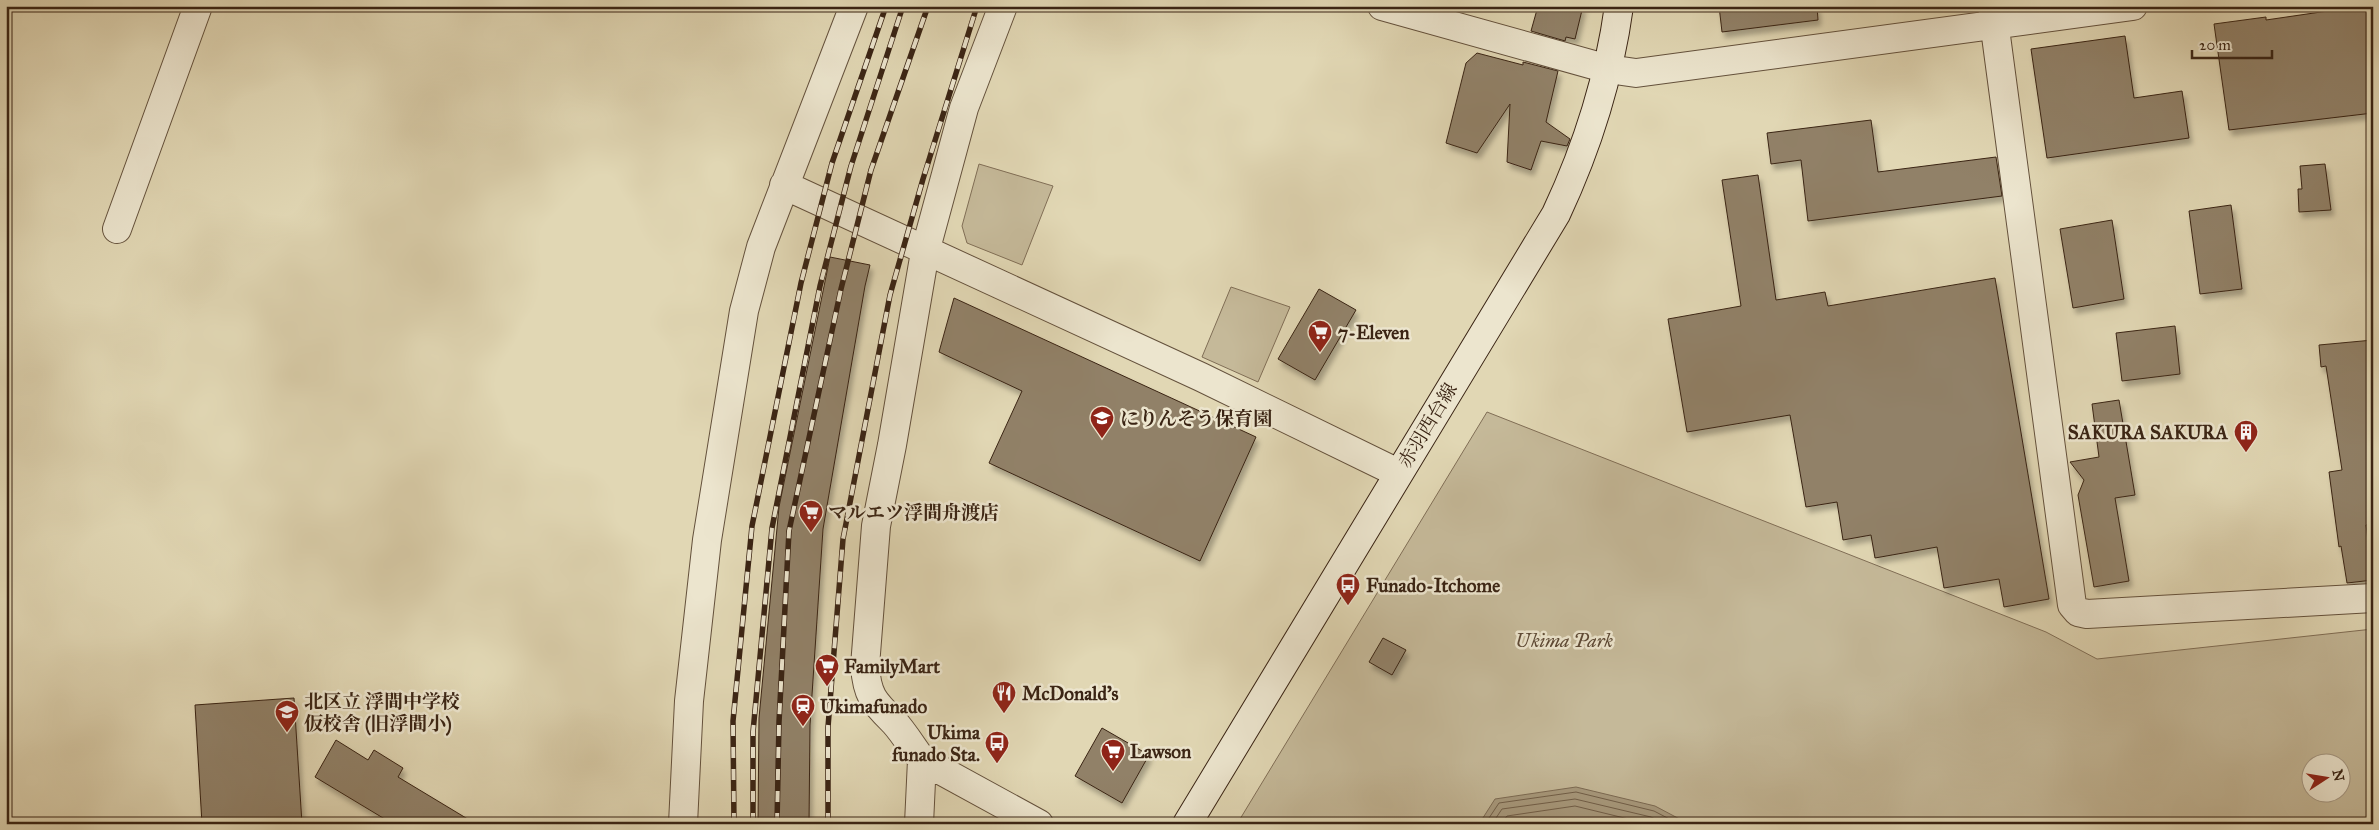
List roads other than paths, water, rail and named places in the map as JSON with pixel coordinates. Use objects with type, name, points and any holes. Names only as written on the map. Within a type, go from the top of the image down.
[{"type":"street","points":[[117,229],[198,6]]},
{"type":"street","points":[[683,824],[689,701],[707,540],[744,311],[761,247],[854,6]]},
{"type":"street","points":[[1003,6],[964,108],[925,252],[876,526],[865,666],[866,680],[871,695],[880,710],[894,723],[922,760],[1032,821]]},
{"type":"street","points":[[1382,6],[1608,69],[1636,73],[1993,15],[2133,6]]},
{"type":"street","name":"赤羽西台線","points":[[1186,824],[1556,214],[1587,144],[1608,69],[1619,6]]},
{"type":"street","points":[[1993,15],[2072,605],[2078,612],[2087,614],[2373,598]]},
{"type":"street","points":[[784,185],[925,252],[1201,377],[1398,473]]},
{"type":"street","points":[[920,824],[922,760]]},
{"type":"water","points":[[1576,787],[1655,806],[1689,824],[1479,824],[1495,799]]},
{"type":"railway","points":[[734,824],[733,721],[752,526],[801,283],[832,163],[886,6]]},
{"type":"railway","points":[[753,824],[753,732],[772,528],[820,286],[851,166],[903,6]]},
{"type":"railway","points":[[777,824],[779,722],[789,531],[841,289],[871,170],[928,6]]},
{"type":"railway","points":[[828,824],[828,727],[843,539],[890,295],[923,179],[977,6]]},
{"type":"place","name":"7-Eleven","points":[[1320,353]]},
{"type":"place","name":"にりんそう保育園","points":[[1102,439]]},
{"type":"place","name":"SAKURA SAKURA","points":[[2246,453]]},
{"type":"place","name":"マルエツ浮間舟渡店","points":[[811,533]]},
{"type":"place","name":"Funado-Itchome","points":[[1348,606]]},
{"type":"place","name":"FamilyMart","points":[[827,687]]},
{"type":"place","name":"McDonald's","points":[[1004,714]]},
{"type":"place","name":"Ukimafunado","points":[[803,727]]},
{"type":"place","name":"北区立 浮間中学校 仮校舎 (旧浮間小)","points":[[287,733]]},
{"type":"place","name":"Ukima funado Sta.","points":[[997,764]]},
{"type":"place","name":"Lawson","points":[[1113,772]]},
{"type":"park label","name":"Ukima Park","points":[[1564,640]]}]
